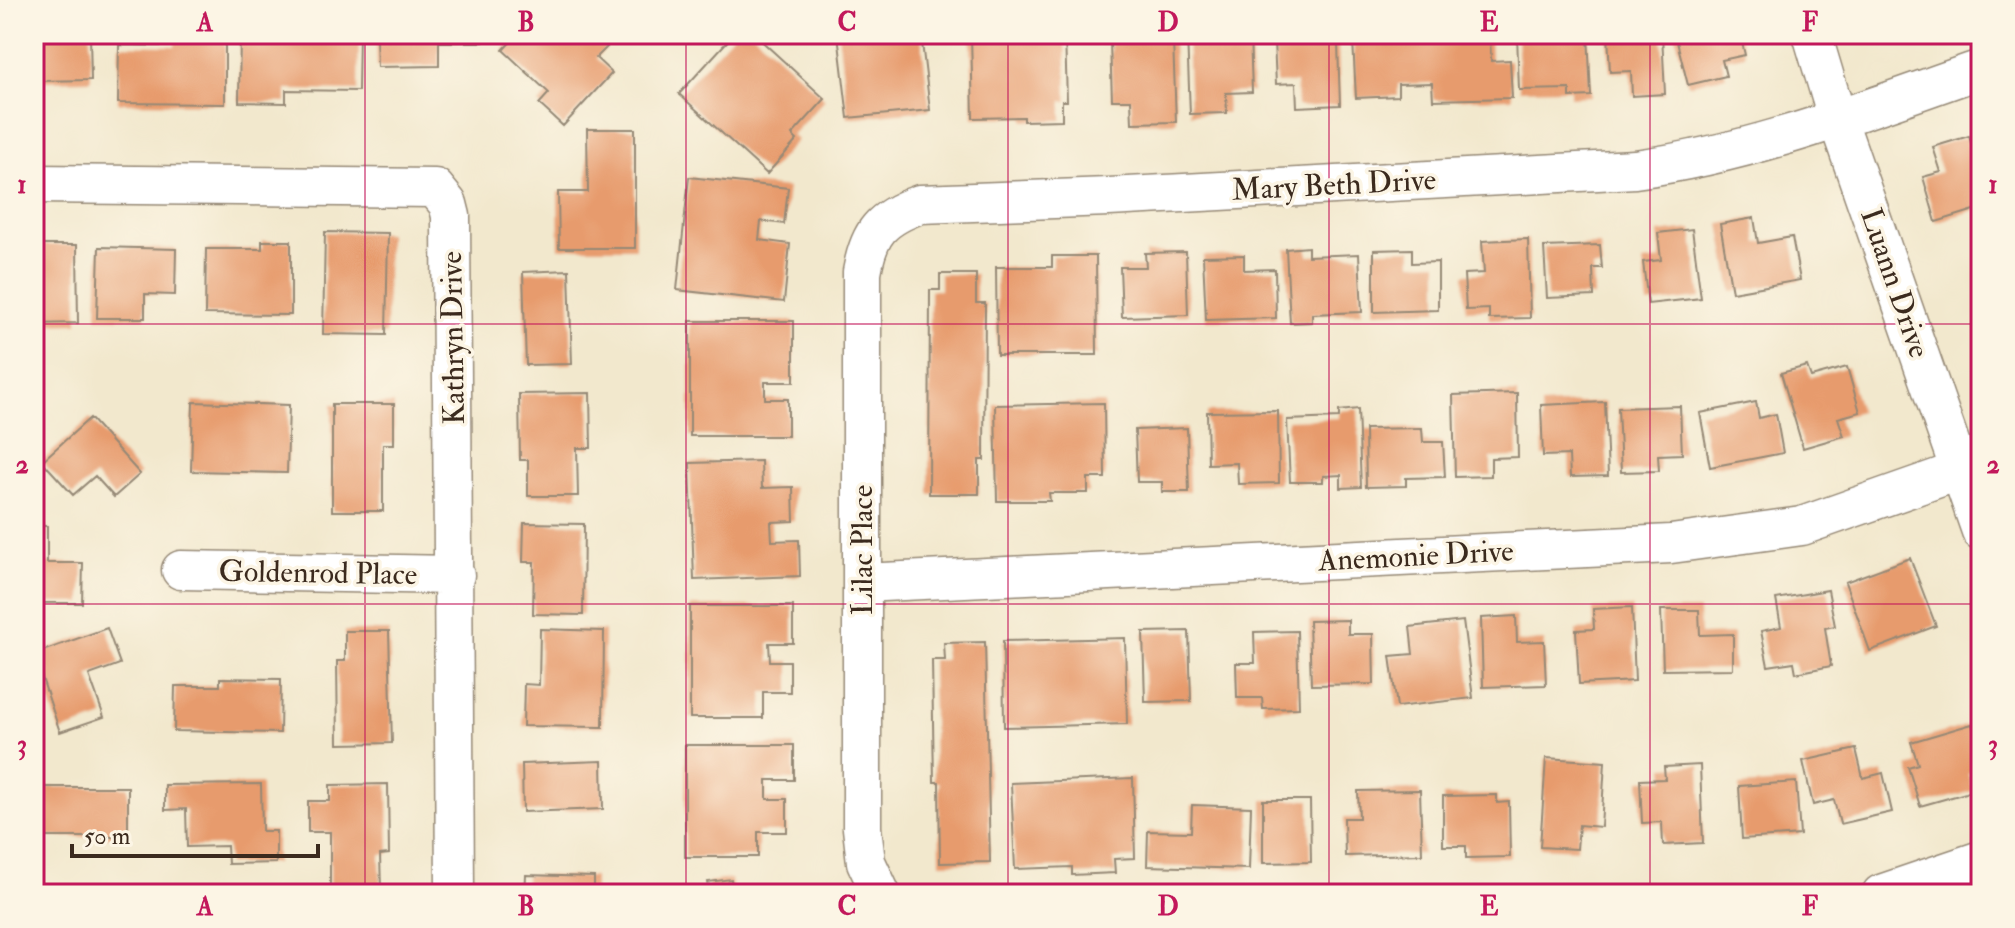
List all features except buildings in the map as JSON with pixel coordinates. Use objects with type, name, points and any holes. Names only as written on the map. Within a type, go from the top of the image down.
[{"type":"street","name":"Luann Drive","points":[[1812,34],[1837,118],[1970,466],[1981,531]]},
{"type":"street","name":"Mary Beth Drive","points":[[862,272],[867,245],[876,229],[896,212],[920,204],[1635,169],[1689,162],[1837,118],[1981,69]]},
{"type":"street","name":"Kathryn Drive","points":[[34,184],[435,188],[443,195],[451,216],[455,894]]},
{"type":"street","name":"Lilac Place","points":[[862,272],[862,828],[866,862],[881,894]]},
{"type":"street","name":"Anemonie Drive","points":[[862,583],[1717,540],[1802,526],[1970,466]]},
{"type":"street","name":"Goldenrod Place","points":[[181,570],[455,575]]},
{"type":"street","points":[[1881,894],[1981,860]]}]
